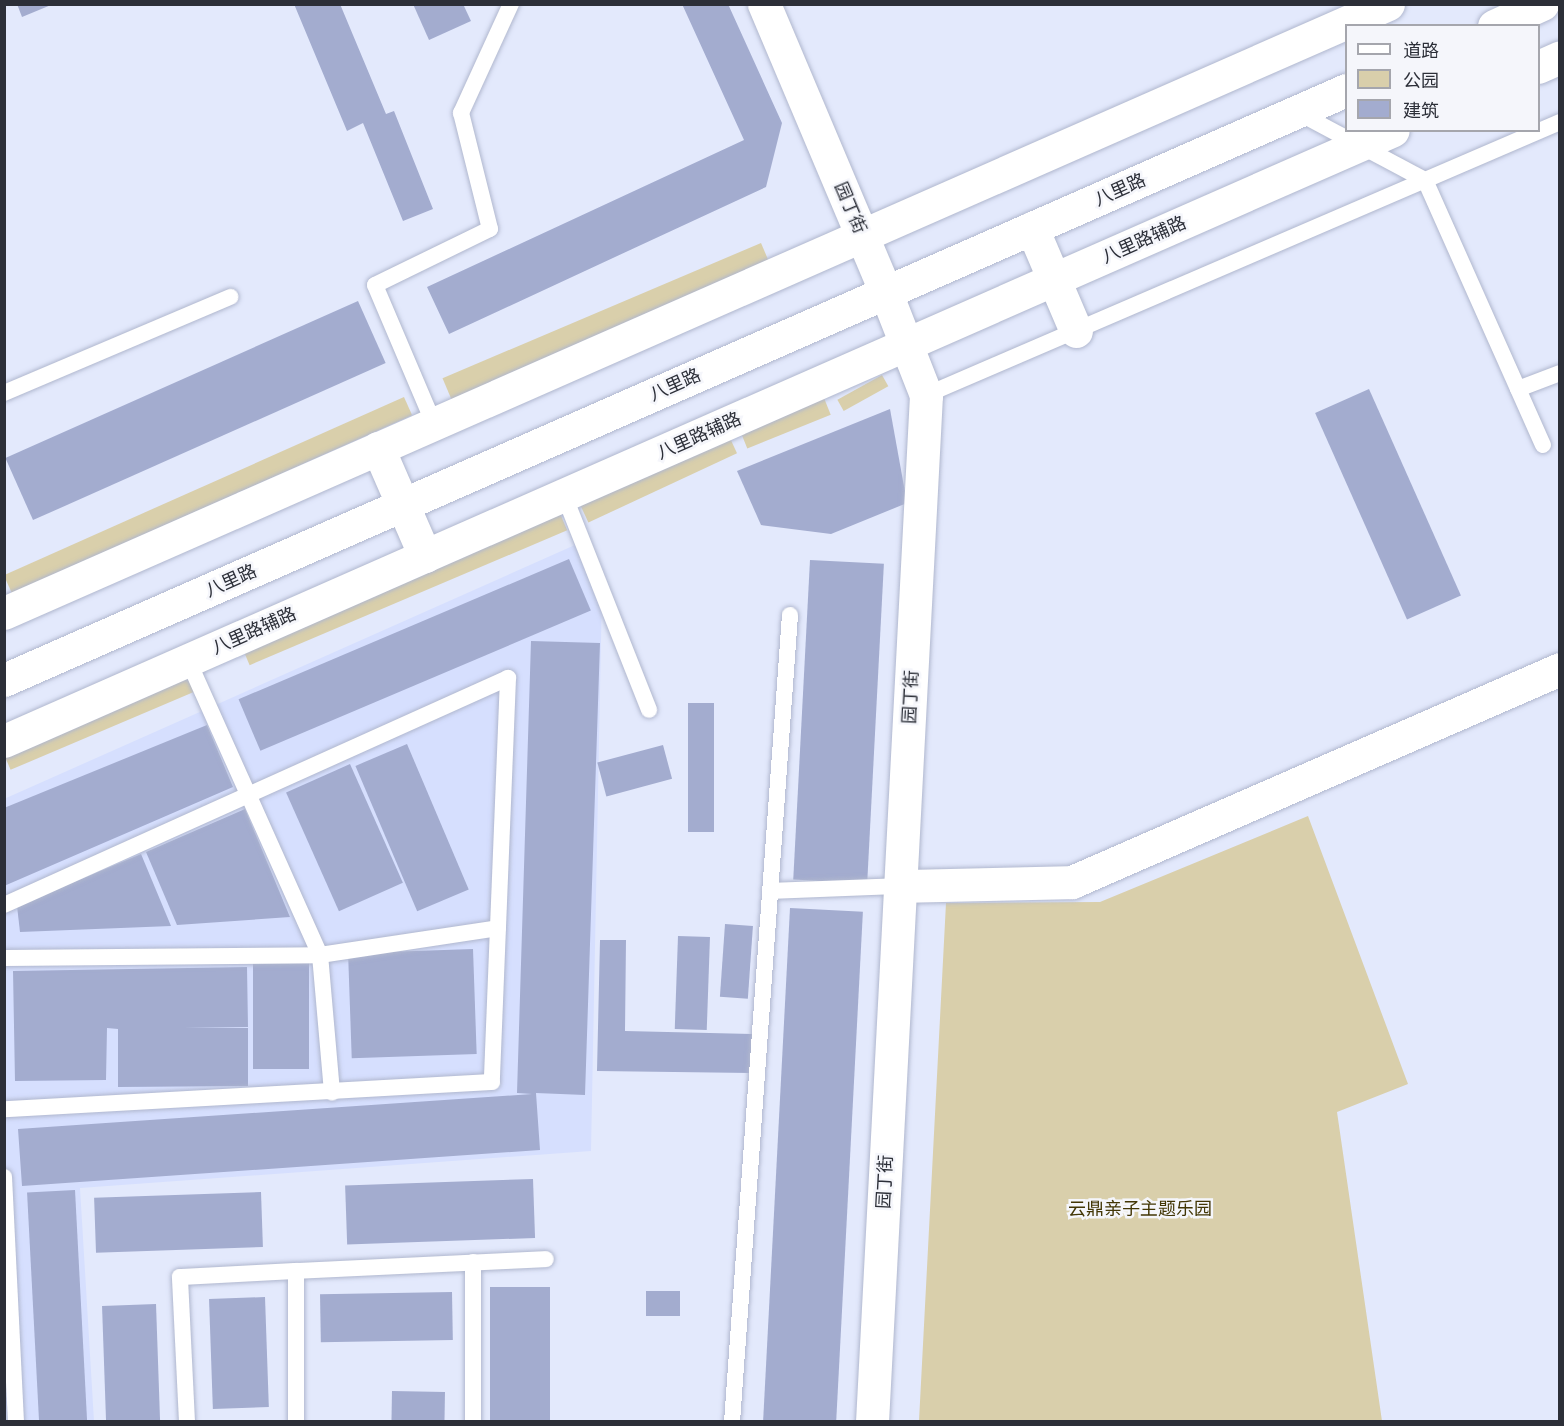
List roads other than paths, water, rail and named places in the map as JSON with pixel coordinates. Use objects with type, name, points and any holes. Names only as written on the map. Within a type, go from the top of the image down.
[{"type":"street","name":"园丁街","points":[[764,4],[886,293],[926,395],[902,886],[872,1422]]},
{"type":"street","points":[[4,613],[1388,4]]},
{"type":"street","points":[[1498,24],[1542,4]]},
{"type":"street","points":[[1540,67],[1560,57]]},
{"type":"street","name":"八里路","points":[[4,680],[1345,91]]},
{"type":"street","name":"八里路辅路","points":[[4,741],[1389,132]]},
{"type":"street","points":[[1032,228],[1076,330]]},
{"type":"street","points":[[378,448],[425,556]]},
{"type":"street","points":[[902,886],[1072,882],[1560,669]]},
{"type":"lane","points":[[434,424],[375,285],[490,229],[461,113],[511,4]]},
{"type":"lane","points":[[1297,112],[1425,180],[1543,445]]},
{"type":"lane","points":[[1540,131],[1560,122]]},
{"type":"lane","points":[[926,395],[1537,132]]},
{"type":"lane","points":[[4,393],[230,297]]},
{"type":"lane","points":[[1518,389],[1560,373]]},
{"type":"lane","points":[[564,495],[649,710]]},
{"type":"lane","points":[[732,1422],[790,615]]},
{"type":"lane","points":[[188,660],[320,955],[332,1092]]},
{"type":"lane","points":[[4,904],[508,678],[492,1082],[4,1109]]},
{"type":"lane","points":[[770,891],[902,886]]},
{"type":"lane","points":[[4,958],[320,955],[498,928]]},
{"type":"lane","points":[[4,1177],[16,1422]]},
{"type":"lane","points":[[187,1422],[180,1277],[546,1259]]},
{"type":"lane","points":[[473,1263],[473,1422]]},
{"type":"lane","points":[[296,1271],[296,1422]]},
{"type":"park label","name":"云鼎亲子主题乐园","points":[[1140,1209]]}]
